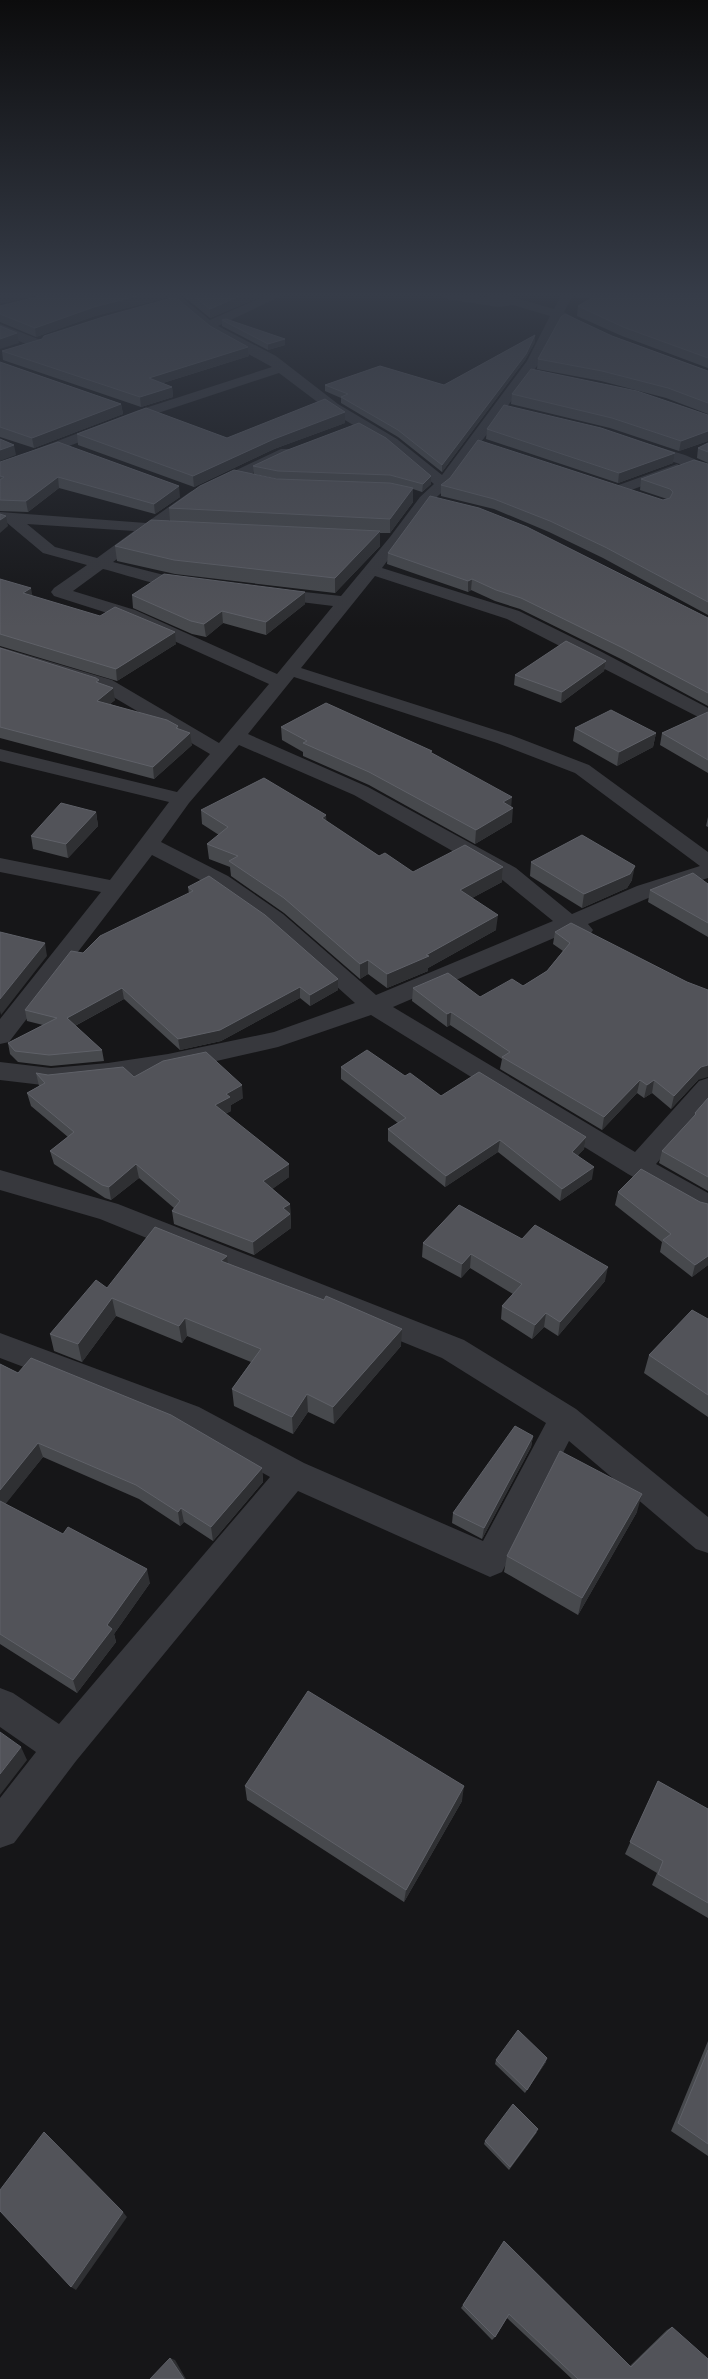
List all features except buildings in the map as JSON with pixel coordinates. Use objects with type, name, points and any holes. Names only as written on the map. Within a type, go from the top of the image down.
[{"type":"street","points":[[0,468],[165,406]]},
{"type":"street","points":[[332,406],[392,442],[443,484]]},
{"type":"street","points":[[0,1036],[116,888],[182,799],[346,602],[396,540],[425,500],[443,484],[499,407],[518,411]]},
{"type":"street","points":[[123,408],[141,414]]},
{"type":"street","points":[[343,430],[361,423]]},
{"type":"street","points":[[626,441],[686,460],[708,470]]},
{"type":"street","points":[[473,442],[492,448]]},
{"type":"street","points":[[59,445],[77,451]]},
{"type":"street","points":[[298,447],[195,495],[60,592],[129,614],[285,676],[504,739],[582,769],[708,862]]},
{"type":"street","points":[[17,448],[34,454]]},
{"type":"street","points":[[621,489],[686,460],[701,449]]},
{"type":"street","points":[[234,477],[260,482]]},
{"type":"street","points":[[602,483],[646,498]]},
{"type":"street","points":[[177,488],[195,495]]},
{"type":"street","points":[[3,518],[177,530]]},
{"type":"street","points":[[3,518],[49,550],[164,580],[212,586]]},
{"type":"street","points":[[376,540],[396,540]]},
{"type":"street","points":[[372,570],[513,615],[594,655],[708,716]]},
{"type":"street","points":[[250,590],[346,602]]},
{"type":"street","points":[[0,652],[105,684],[222,753]]},
{"type":"street","points":[[236,736],[361,791],[508,873],[569,923],[596,937]]},
{"type":"street","points":[[0,755],[182,799]]},
{"type":"street","points":[[148,845],[220,881],[275,919],[373,1006],[638,1167],[708,1206]]},
{"type":"street","points":[[0,865],[116,888]]},
{"type":"street","points":[[0,1071],[51,1077],[108,1072],[168,1063],[278,1039],[373,1006],[645,891],[708,871]]},
{"type":"street","points":[[638,1167],[708,1087]]},
{"type":"street","points":[[0,1180],[108,1211],[452,1349],[566,1418],[708,1538]]},
{"type":"street","points":[[0,1345],[188,1416],[293,1473],[490,1561],[566,1418]]},
{"type":"street","points":[[0,1829],[63,1748],[293,1473]]},
{"type":"street","points":[[0,1706],[63,1748]]}]
